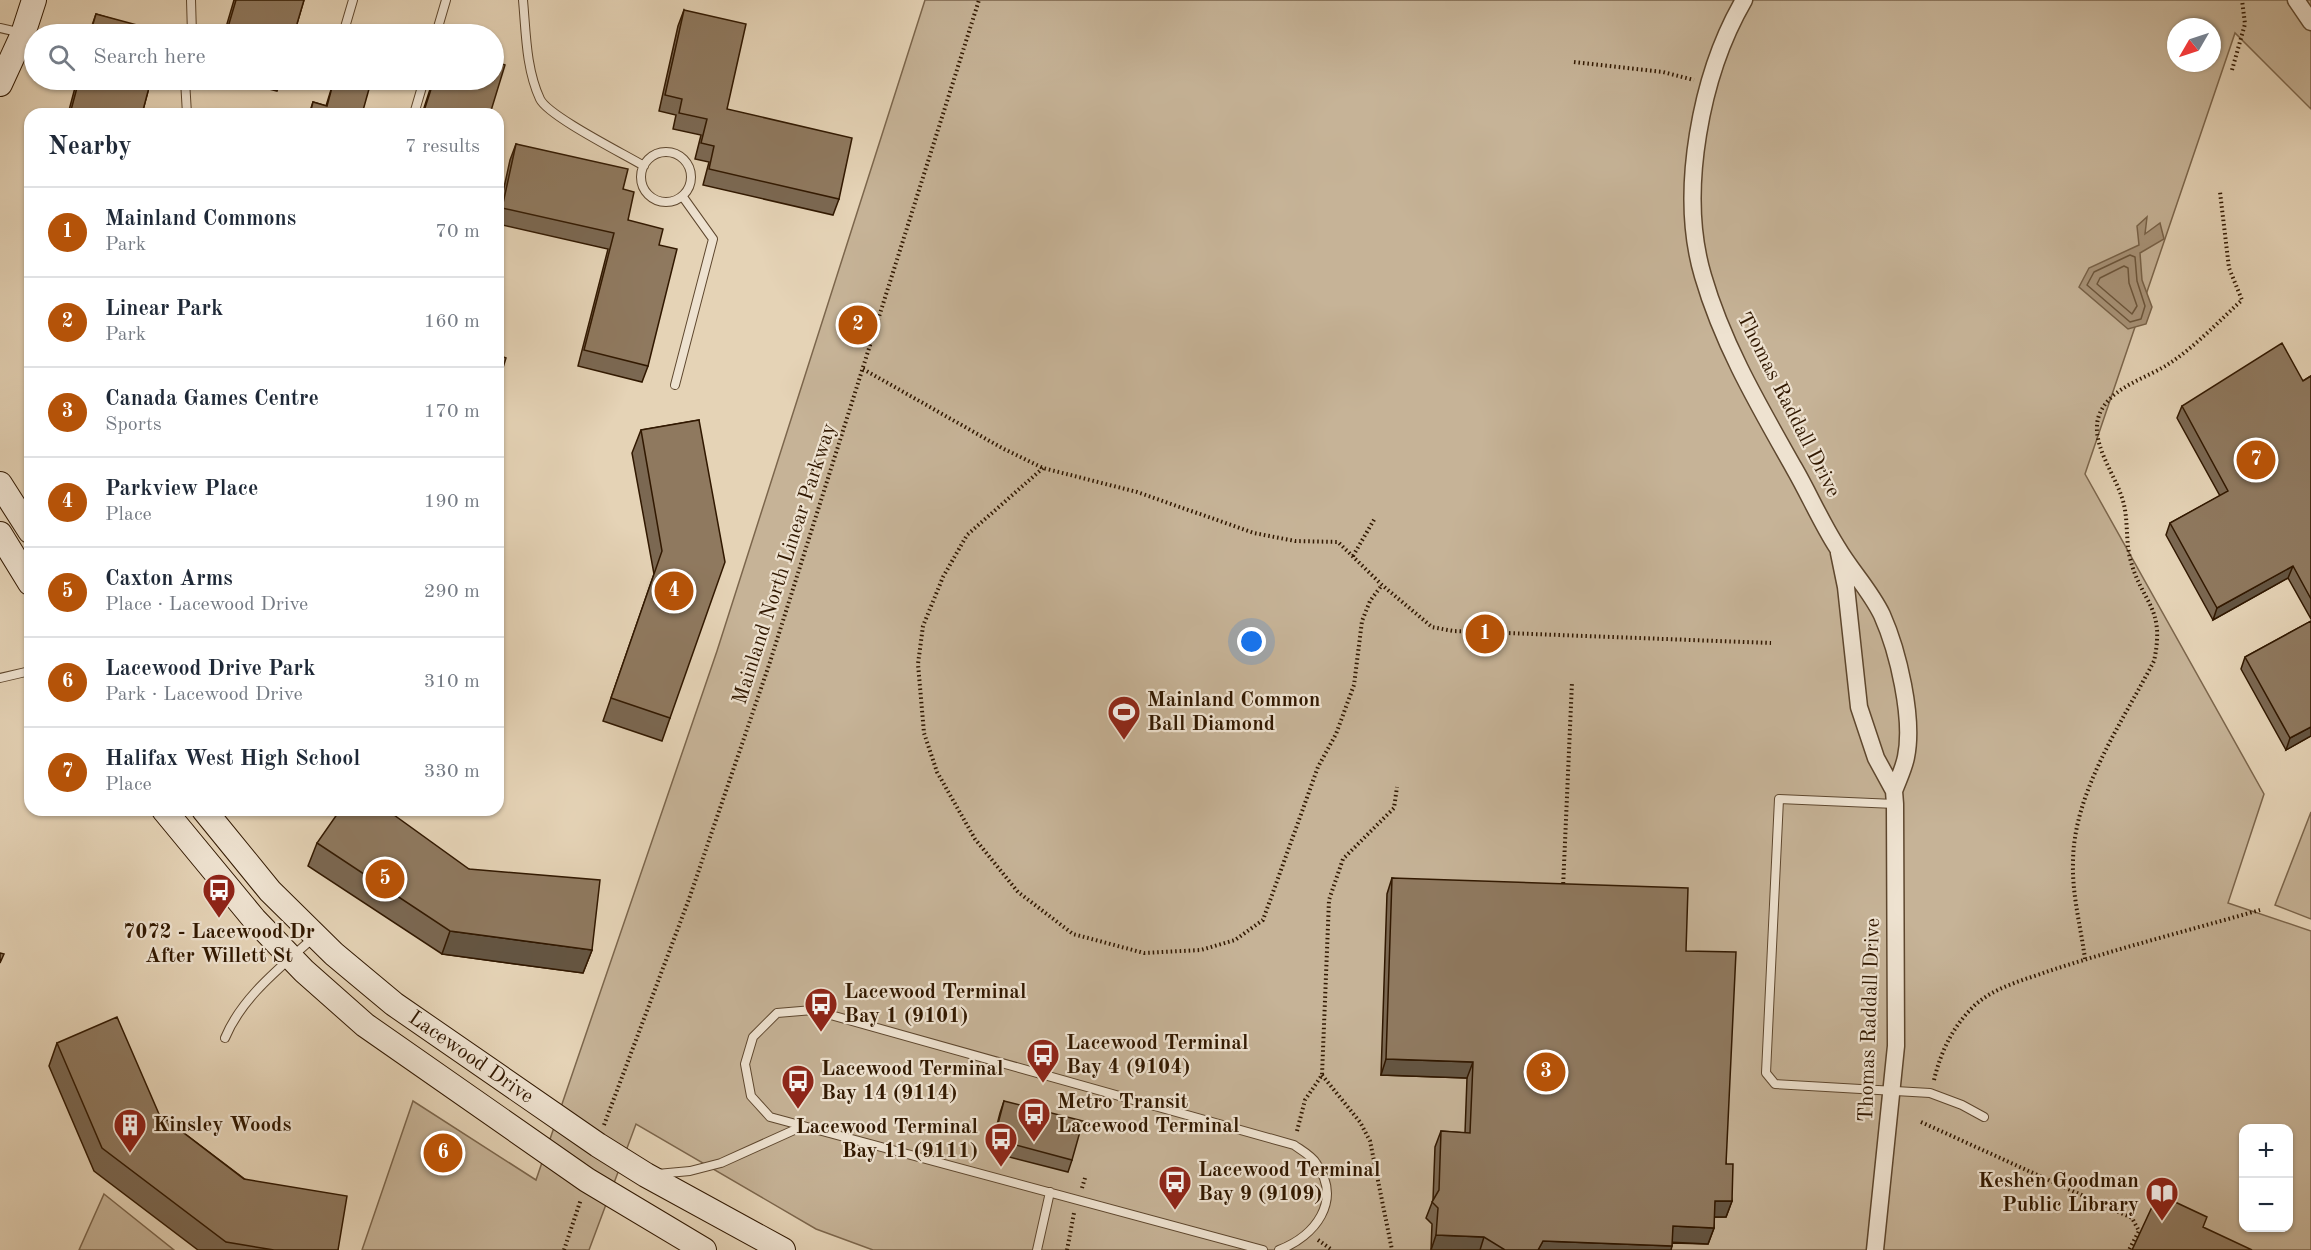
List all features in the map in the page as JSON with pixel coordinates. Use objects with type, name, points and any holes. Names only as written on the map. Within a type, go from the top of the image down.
[{"type":"main road","points":[[0,84],[11,31],[34,0]]},
{"type":"main road","points":[[0,484],[24,522]]},
{"type":"main road","points":[[0,534],[24,573]]},
{"type":"main road","name":"Lacewood Drive","points":[[169,816],[254,920],[291,958],[364,1025],[465,1098],[587,1180],[704,1250]]},
{"type":"main road","name":"Lacewood Drive","points":[[209,816],[270,891],[315,935],[394,1004],[598,1146],[783,1250]]},
{"type":"street","name":"Thomas Raddall Drive","points":[[1744,0],[1733,19],[1709,85],[1695,161],[1694,215],[1702,274],[1724,338],[1838,549],[1861,579],[1881,615],[1899,663],[1906,716],[1906,757],[1894,797],[1897,949],[1893,1091],[1875,1250]]},
{"type":"street","points":[[2296,0],[2311,22]]},
{"type":"street","name":"Thomas Raddall Drive","points":[[1838,549],[1847,597],[1859,707],[1876,758],[1894,797]]},
{"type":"lane","points":[[190,0],[191,24]]},
{"type":"lane","points":[[346,24],[353,0]]},
{"type":"lane","points":[[439,24],[446,0]]},
{"type":"lane","points":[[523,0],[529,60],[541,101],[559,116],[644,166]]},
{"type":"lane","points":[[186,90],[187,108]]},
{"type":"lane","points":[[416,108],[421,90]]},
{"type":"lane","points":[[657,153],[675,153],[682,157],[691,172],[691,181],[683,196],[667,203],[650,197],[641,182],[644,166],[657,153]]},
{"type":"lane","points":[[675,386],[713,239],[683,196]]},
{"type":"lane","points":[[0,678],[24,672]]},
{"type":"lane","points":[[1894,797],[1779,799],[1766,1073],[1775,1084],[1930,1093],[1962,1105],[1984,1117]]},
{"type":"lane","points":[[225,1038],[233,1019],[259,988],[315,935]]},
{"type":"lane","points":[[1263,1250],[770,1117],[751,1096],[745,1064],[753,1037],[777,1013],[813,1010],[1294,1145],[1316,1162],[1327,1188],[1324,1213],[1311,1233],[1295,1244],[1279,1250]]},
{"type":"lane","points":[[646,1175],[690,1171],[722,1164],[804,1126]]},
{"type":"lane","points":[[1037,1250],[1050,1192]]},
{"type":"path","name":"Mainland North Linear Parkway","points":[[602,1132],[689,899],[766,677],[979,0]]},
{"type":"path","points":[[2232,70],[2244,24],[2242,0]]},
{"type":"path","points":[[1574,62],[1663,72],[1709,85]]},
{"type":"path","points":[[2085,959],[2073,865],[2076,824],[2084,796],[2154,661],[2160,636],[2156,614],[2131,560],[2122,496],[2102,453],[2097,429],[2102,409],[2118,392],[2170,363],[2242,300],[2229,268],[2220,192]]},
{"type":"path","points":[[863,369],[1002,448],[1043,468],[1137,492],[1254,533],[1295,541],[1338,542],[1382,585],[1432,627],[1454,631],[1771,643]]},
{"type":"path","points":[[1043,468],[967,535],[943,577],[923,626],[918,664],[924,733],[937,772],[975,839],[1018,892],[1073,934],[1144,954],[1202,950],[1235,940],[1263,920],[1318,767],[1336,734],[1354,685],[1362,621],[1370,601],[1382,585]]},
{"type":"path","points":[[1353,556],[1375,518]]},
{"type":"path","points":[[1563,894],[1572,682]]},
{"type":"path","points":[[1294,1145],[1305,1100],[1322,1075],[1329,900],[1343,859],[1394,808],[1397,787]]},
{"type":"path","points":[[1930,1093],[1941,1053],[1958,1024],[1976,1004],[2005,986],[2085,959],[2260,910]]},
{"type":"path","points":[[1322,1075],[1360,1122],[1370,1142],[1392,1250]]},
{"type":"path","points":[[1921,1122],[2132,1218],[2139,1231],[2129,1250]]},
{"type":"path","points":[[564,1250],[584,1190]]},
{"type":"path","points":[[1067,1250],[1069,1231],[1078,1200]]},
{"type":"shaded area","points":[[925,0],[2311,0],[2311,109],[2235,33],[2085,474],[2264,794],[2228,903],[2311,931],[2311,1250],[873,1250],[816,1229],[636,1124],[589,1250],[362,1250],[413,1101],[536,1180],[717,651]]},
{"type":"shaded area","points":[[2311,812],[2311,919],[2275,905]]},
{"type":"shaded area","points":[[104,1194],[174,1250],[79,1250]]},
{"type":"water","points":[[2147,217],[2145,234],[2160,223],[2164,239],[2140,253],[2142,280],[2152,307],[2146,324],[2128,329],[2079,287],[2089,268],[2139,245],[2137,226]]},
{"type":"building","points":[[236,0],[304,0],[297,24],[229,24]]},
{"type":"building","points":[[684,10],[746,24],[727,109],[852,138],[839,199],[709,169],[714,146],[701,143],[707,119],[679,113],[682,99],[665,95]]},
{"type":"building","points":[[96,14],[133,24],[93,24]]},
{"type":"building","points":[[76,90],[148,90],[144,108],[72,108]]},
{"type":"building","points":[[331,90],[369,90],[364,108],[312,108],[313,102],[327,106]]},
{"type":"building","points":[[431,90],[497,90],[492,108],[425,108]]},
{"type":"building","points":[[516,144],[628,169],[623,189],[634,192],[628,220],[663,229],[659,245],[677,249],[648,366],[584,350],[614,233],[504,208]]},
{"type":"building","points":[[2282,343],[2303,381],[2311,376],[2311,599],[2293,566],[2217,608],[2170,523],[2228,491],[2182,406]]},
{"type":"building","points":[[699,420],[725,562],[670,718],[611,698],[662,551],[641,430]]},
{"type":"building","points":[[2311,621],[2311,727],[2290,738],[2245,657]]},
{"type":"building","points":[[336,816],[395,816],[469,869],[600,880],[592,950],[450,931],[317,843]]},
{"type":"building","points":[[1392,878],[1688,888],[1686,951],[1736,952],[1726,1164],[1733,1164],[1732,1201],[1715,1201],[1714,1228],[1673,1226],[1672,1246],[1543,1241],[1538,1250],[1505,1250],[1484,1237],[1436,1235],[1438,1208],[1432,1202],[1439,1190],[1441,1131],[1470,1133],[1473,1062],[1386,1059]]},
{"type":"building","name":"Kinsley Woods","points":[[117,1017],[159,1114],[244,1179],[347,1196],[338,1250],[274,1250],[226,1242],[102,1148],[57,1043]]},
{"type":"building","name":"Metro Transit Lacewood Terminal","points":[[1004,1101],[1083,1121],[1072,1160],[994,1139]]},
{"type":"building","points":[[2158,1194],[2207,1217],[2203,1227],[2252,1250],[2132,1250]]},
{"type":"place","name":"Linear Park","points":[[858,325]]},
{"type":"place","name":"Halifax West High School","points":[[2256,460]]},
{"type":"place","name":"Parkview Place","points":[[674,591]]},
{"type":"place","name":"Mainland Commons","points":[[1485,634]]},
{"type":"place","name":"Mainland Common Ball Diamond","points":[[1124,741]]},
{"type":"place","name":"Caxton Arms","points":[[385,879]]},
{"type":"place","name":"7072 - Lacewood Dr After Willett St","points":[[219,919]]},
{"type":"place","name":"Lacewood Terminal Bay 1 (9101)","points":[[821,1033]]},
{"type":"place","name":"Canada Games Centre","points":[[1546,1072]]},
{"type":"place","name":"Lacewood Terminal Bay 4 (9104)","points":[[1043,1084]]},
{"type":"place","name":"Lacewood Terminal Bay 14 (9114)","points":[[798,1110]]},
{"type":"place","name":"Metro Transit Lacewood Terminal","points":[[1034,1143]]},
{"type":"place","name":"Lacewood Drive Park","points":[[443,1153]]},
{"type":"place","name":"Kinsley Woods","points":[[130,1154]]},
{"type":"place","name":"Lacewood Terminal Bay 11 (9111)","points":[[1001,1168]]},
{"type":"place","name":"Lacewood Terminal Bay 9 (9109)","points":[[1175,1211]]},
{"type":"place","name":"Keshen Goodman Public Library","points":[[2162,1222]]}]
